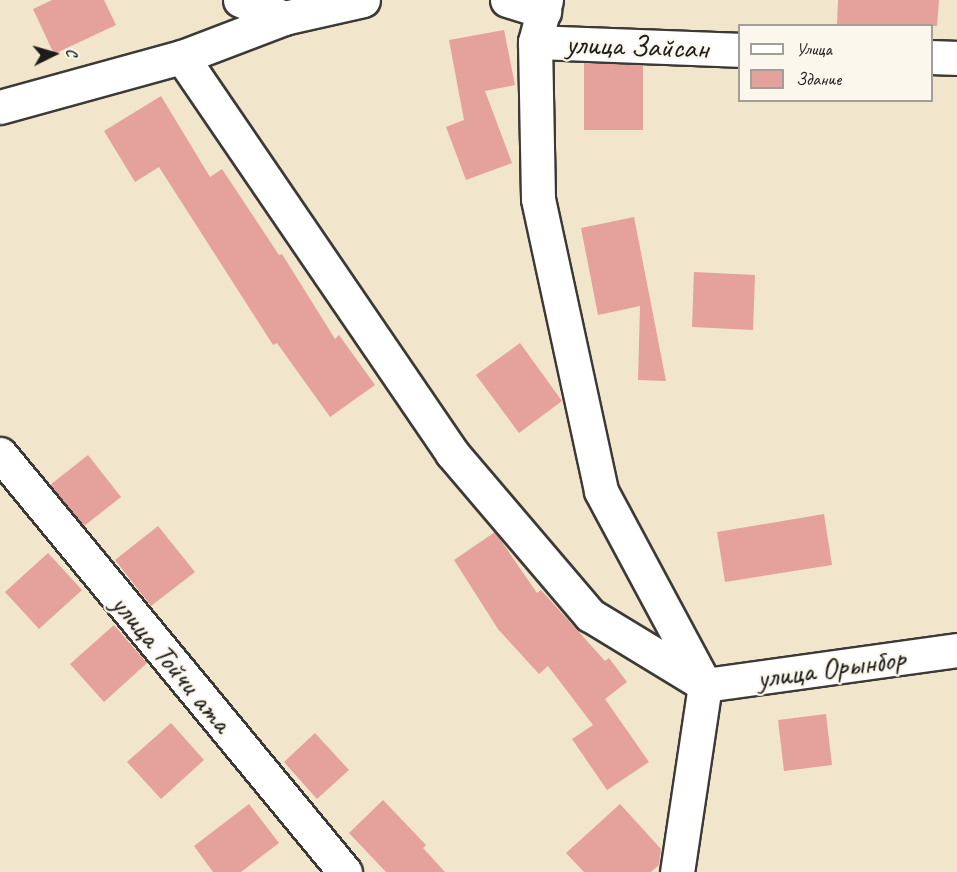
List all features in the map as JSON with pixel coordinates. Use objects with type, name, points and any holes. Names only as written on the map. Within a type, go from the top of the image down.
[{"type":"street","points":[[240,0],[284,18]]},
{"type":"street","points":[[0,107],[182,57],[284,18],[363,0]]},
{"type":"street","points":[[507,0],[545,5],[535,42],[538,199],[601,491],[705,686],[676,872]]},
{"type":"street","name":"улица Зайсан","points":[[535,42],[738,50]]},
{"type":"street","points":[[182,57],[452,453],[590,615],[705,686]]},
{"type":"street","points":[[933,57],[957,58]]},
{"type":"street","name":"улица Тойчи ата","points":[[0,454],[345,872]]},
{"type":"street","name":"улица Орынбор","points":[[705,686],[957,650]]},
{"type":"building","points":[[52,0],[104,0],[116,25],[54,54],[33,9]]},
{"type":"building","points":[[838,0],[939,0],[937,26],[933,24],[837,24]]},
{"type":"building","points":[[504,30],[515,85],[485,91],[512,163],[466,180],[446,127],[464,120],[449,40]]},
{"type":"building","points":[[584,63],[643,65],[643,130],[584,130]]},
{"type":"building","points":[[161,96],[210,177],[222,169],[279,255],[282,254],[335,339],[339,335],[375,385],[330,417],[277,343],[273,345],[159,167],[135,182],[104,131]]},
{"type":"building","points":[[634,217],[666,381],[638,380],[640,306],[598,315],[581,228]]},
{"type":"building","points":[[694,272],[755,275],[753,330],[692,327]]},
{"type":"building","points":[[520,343],[562,401],[519,433],[476,375]]},
{"type":"building","points":[[88,455],[121,497],[84,526],[50,485]]},
{"type":"building","points":[[824,514],[832,565],[725,582],[717,532]]},
{"type":"building","points":[[158,526],[195,572],[151,606],[115,560]]},
{"type":"building","points":[[495,532],[537,593],[541,590],[605,661],[609,658],[627,682],[605,699],[649,762],[607,790],[572,739],[593,725],[548,666],[539,674],[498,629],[454,560]]},
{"type":"building","points":[[48,553],[82,590],[39,629],[5,592]]},
{"type":"building","points":[[114,625],[147,663],[104,702],[70,664]]},
{"type":"building","points":[[826,714],[832,765],[784,771],[778,720]]},
{"type":"building","points":[[171,723],[204,760],[161,799],[127,762]]},
{"type":"building","points":[[315,733],[349,770],[317,799],[284,762]]},
{"type":"building","points":[[383,800],[426,845],[423,848],[445,872],[386,872],[349,833]]},
{"type":"building","points":[[249,804],[279,843],[241,872],[213,872],[194,846]]},
{"type":"building","points":[[620,804],[661,849],[659,865],[651,872],[584,872],[566,853]]}]
